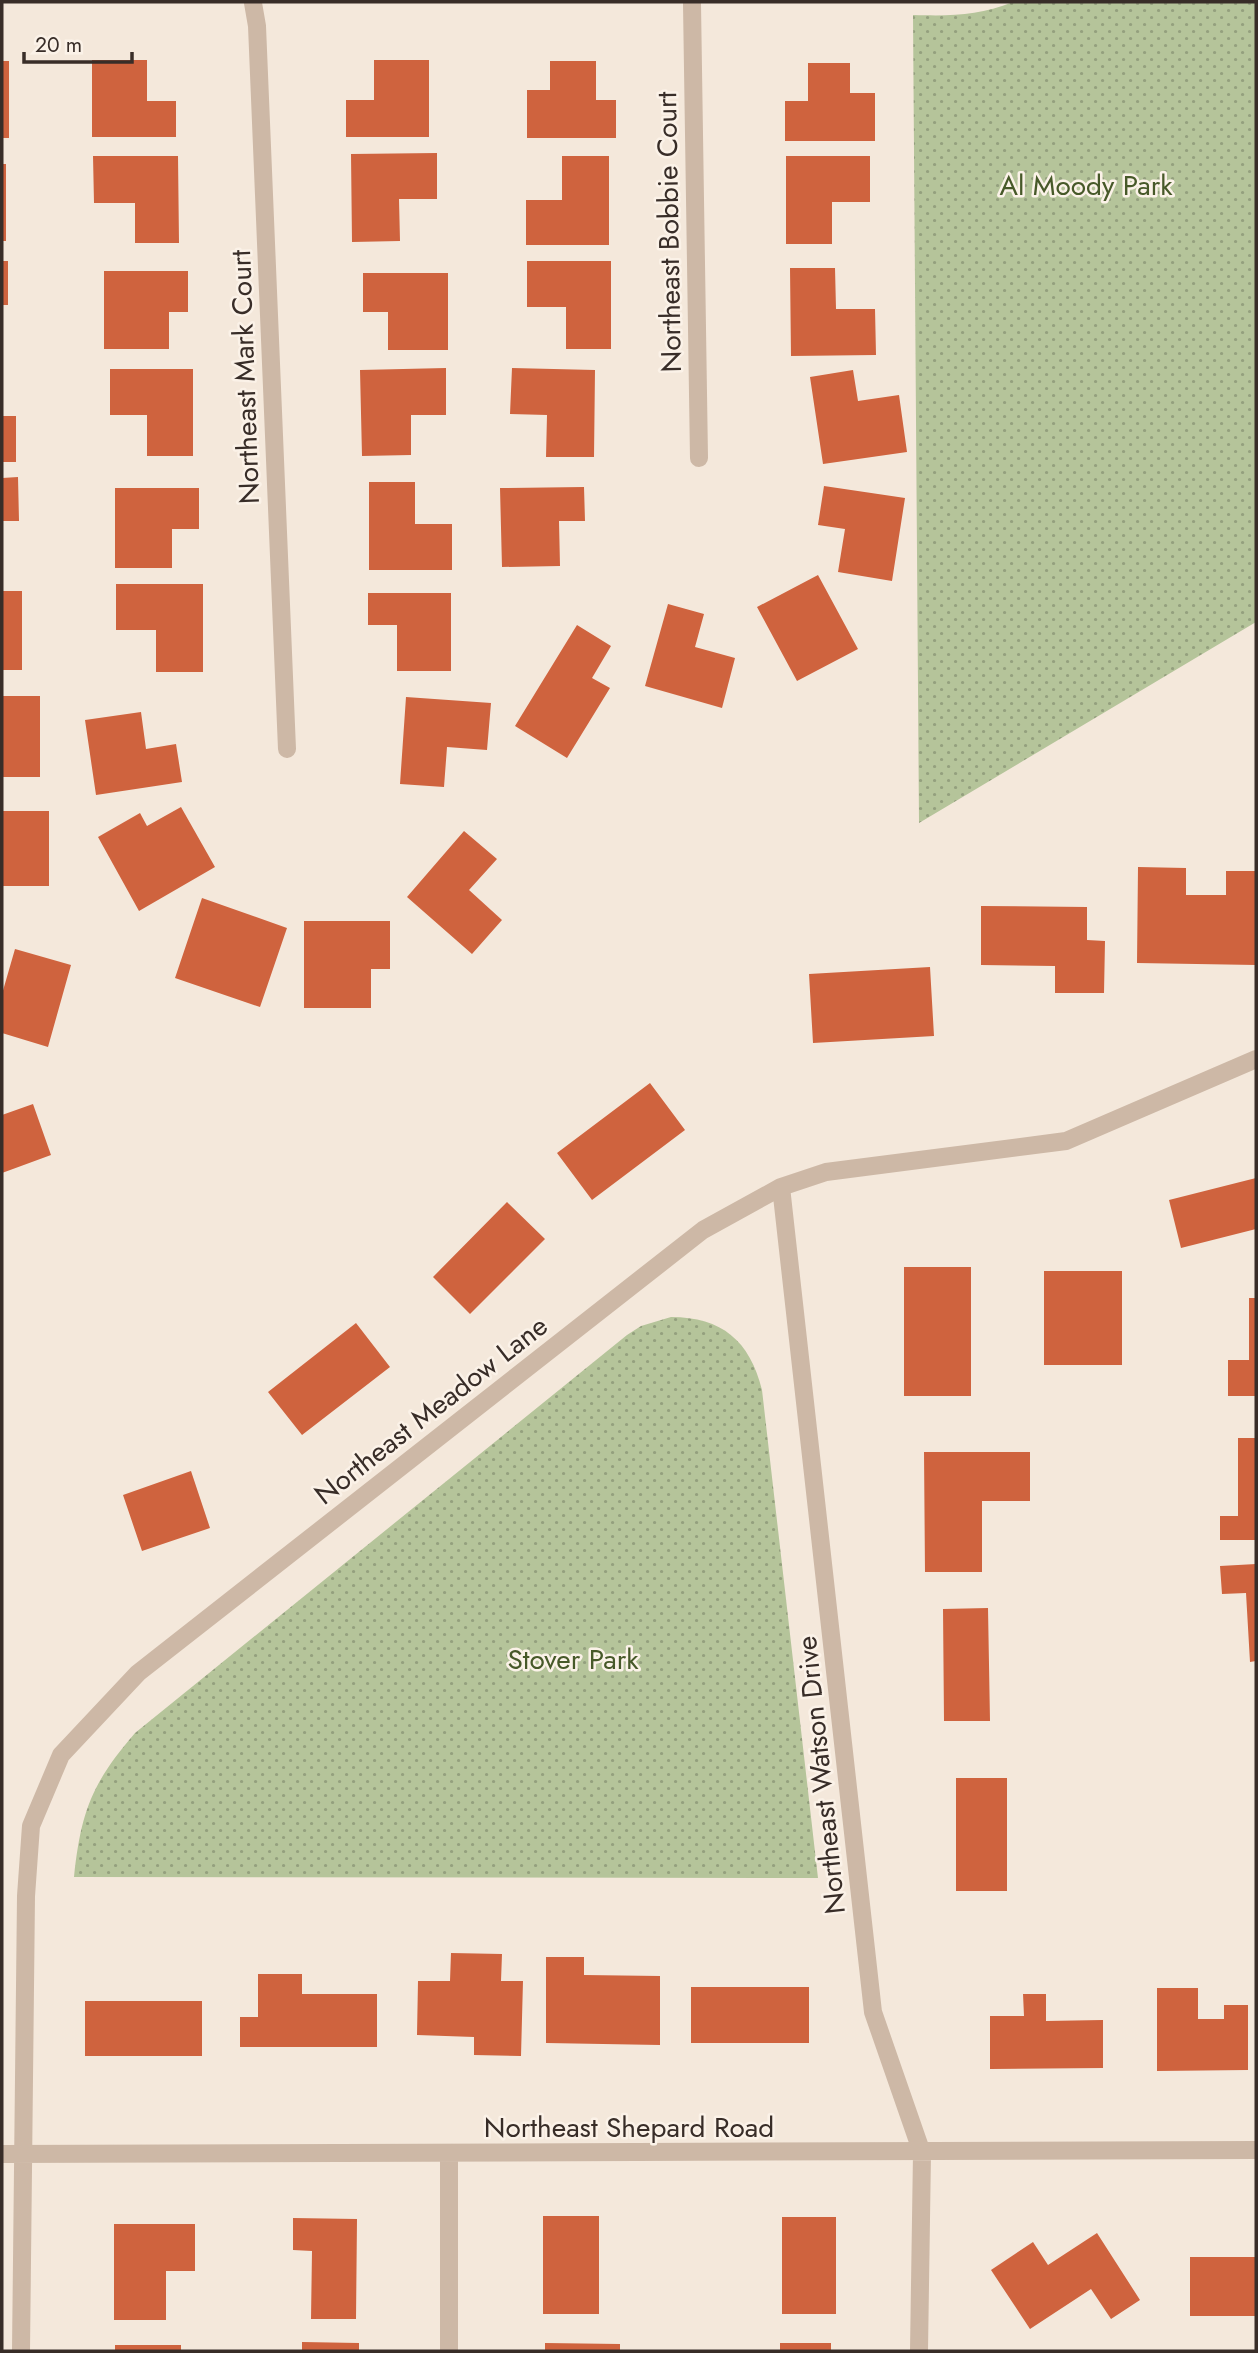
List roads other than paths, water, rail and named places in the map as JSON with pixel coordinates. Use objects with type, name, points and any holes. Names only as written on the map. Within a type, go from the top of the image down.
[{"type":"street","name":"Northeast Mark Court","points":[[255,2],[286,749]]},
{"type":"street","name":"Northeast Bobbie Court","points":[[693,3],[699,458]]},
{"type":"street","name":"Northeast Meadow Lane","points":[[21,2351],[26,1896],[31,1826],[61,1755],[138,1672],[704,1230],[782,1188],[826,1172],[1066,1141],[1256,1059]]},
{"type":"street","name":"Northeast Watson Drive","points":[[782,1188],[873,2012],[922,2153],[919,2351]]},
{"type":"street","name":"Northeast Shepard Road","points":[[2,2154],[1256,2150]]},
{"type":"street","points":[[449,2154],[449,2351]]},
{"type":"park label","name":"Al Moody Park","points":[[1086,185]]},
{"type":"park label","name":"Stover Park","points":[[573,1659]]}]
